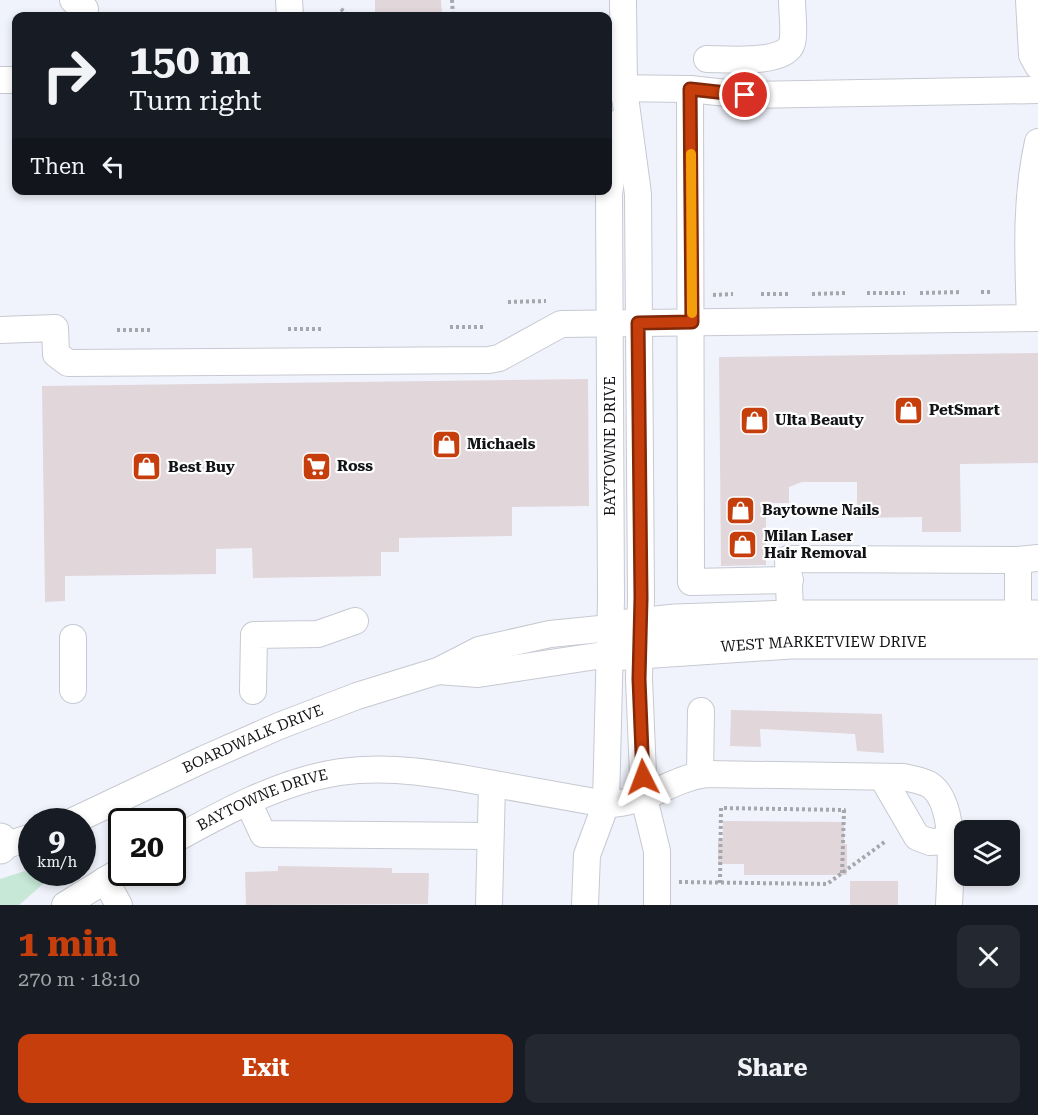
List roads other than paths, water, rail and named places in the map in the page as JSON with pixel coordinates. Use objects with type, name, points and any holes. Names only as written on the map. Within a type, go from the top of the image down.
[{"type":"main road","name":"WEST MARKETVIEW DRIVE","points":[[625,639],[791,629],[1028,630]]},
{"type":"main road","points":[[0,840],[0,847]]},
{"type":"street","name":"BAYTOWNE DRIVE","points":[[612,149],[623,0]]},
{"type":"street","points":[[707,59],[771,58],[786,52],[792,44],[792,0]]},
{"type":"street","points":[[1029,0],[1032,55],[1038,66]]},
{"type":"street","name":"BAYTOWNE DRIVE","points":[[606,804],[625,639],[639,446],[638,194],[616,88]]},
{"type":"street","points":[[616,88],[690,89],[745,95],[1038,90]]},
{"type":"street","points":[[690,89],[692,582],[790,580]]},
{"type":"street","points":[[0,330],[54,328],[56,354],[68,363],[426,361],[500,358],[561,324],[1034,318],[1028,231],[1030,176],[1038,142]]},
{"type":"street","name":"BAYTOWNE DRIVE","points":[[609,195],[610,446],[625,639],[639,679],[644,798]]},
{"type":"street","points":[[610,446],[639,446]]},
{"type":"street","points":[[791,629],[788,559],[1028,559],[1028,630]]},
{"type":"street","points":[[253,691],[254,635],[318,634],[356,621]]},
{"type":"street","points":[[73,638],[73,690]]},
{"type":"street","name":"BOARDWALK DRIVE","points":[[96,811],[279,726],[357,696],[438,671],[478,674],[625,639]]},
{"type":"street","points":[[700,775],[701,711]]},
{"type":"street","name":"BAYTOWNE DRIVE","points":[[186,834],[249,802],[302,781],[339,772],[373,769],[407,770],[606,804],[624,804],[644,798],[685,778],[700,775],[903,777],[922,781],[941,796],[947,815],[949,841],[949,905]]},
{"type":"street","points":[[882,777],[917,837],[930,842],[949,841]]},
{"type":"street","points":[[489,905],[492,784]]},
{"type":"street","points":[[644,798],[657,851],[657,894]]},
{"type":"street","points":[[249,802],[263,834],[490,836]]},
{"type":"street","points":[[585,905],[586,855],[606,804]]},
{"type":"street","points":[[0,847],[18,841]]},
{"type":"street","points":[[65,905],[108,878]]},
{"type":"street","points":[[115,886],[119,905]]},
{"type":"place","name":"PetSmart","points":[[908,410]]},
{"type":"place","name":"Ulta Beauty","points":[[754,420]]},
{"type":"place","name":"Michaels","points":[[446,444]]},
{"type":"place","name":"Ross","points":[[316,466]]},
{"type":"place","name":"Best Buy","points":[[147,467]]},
{"type":"place","name":"Baytowne Nails","points":[[741,510]]},
{"type":"place","name":"Milan Laser Hair Removal","points":[[743,545]]}]
